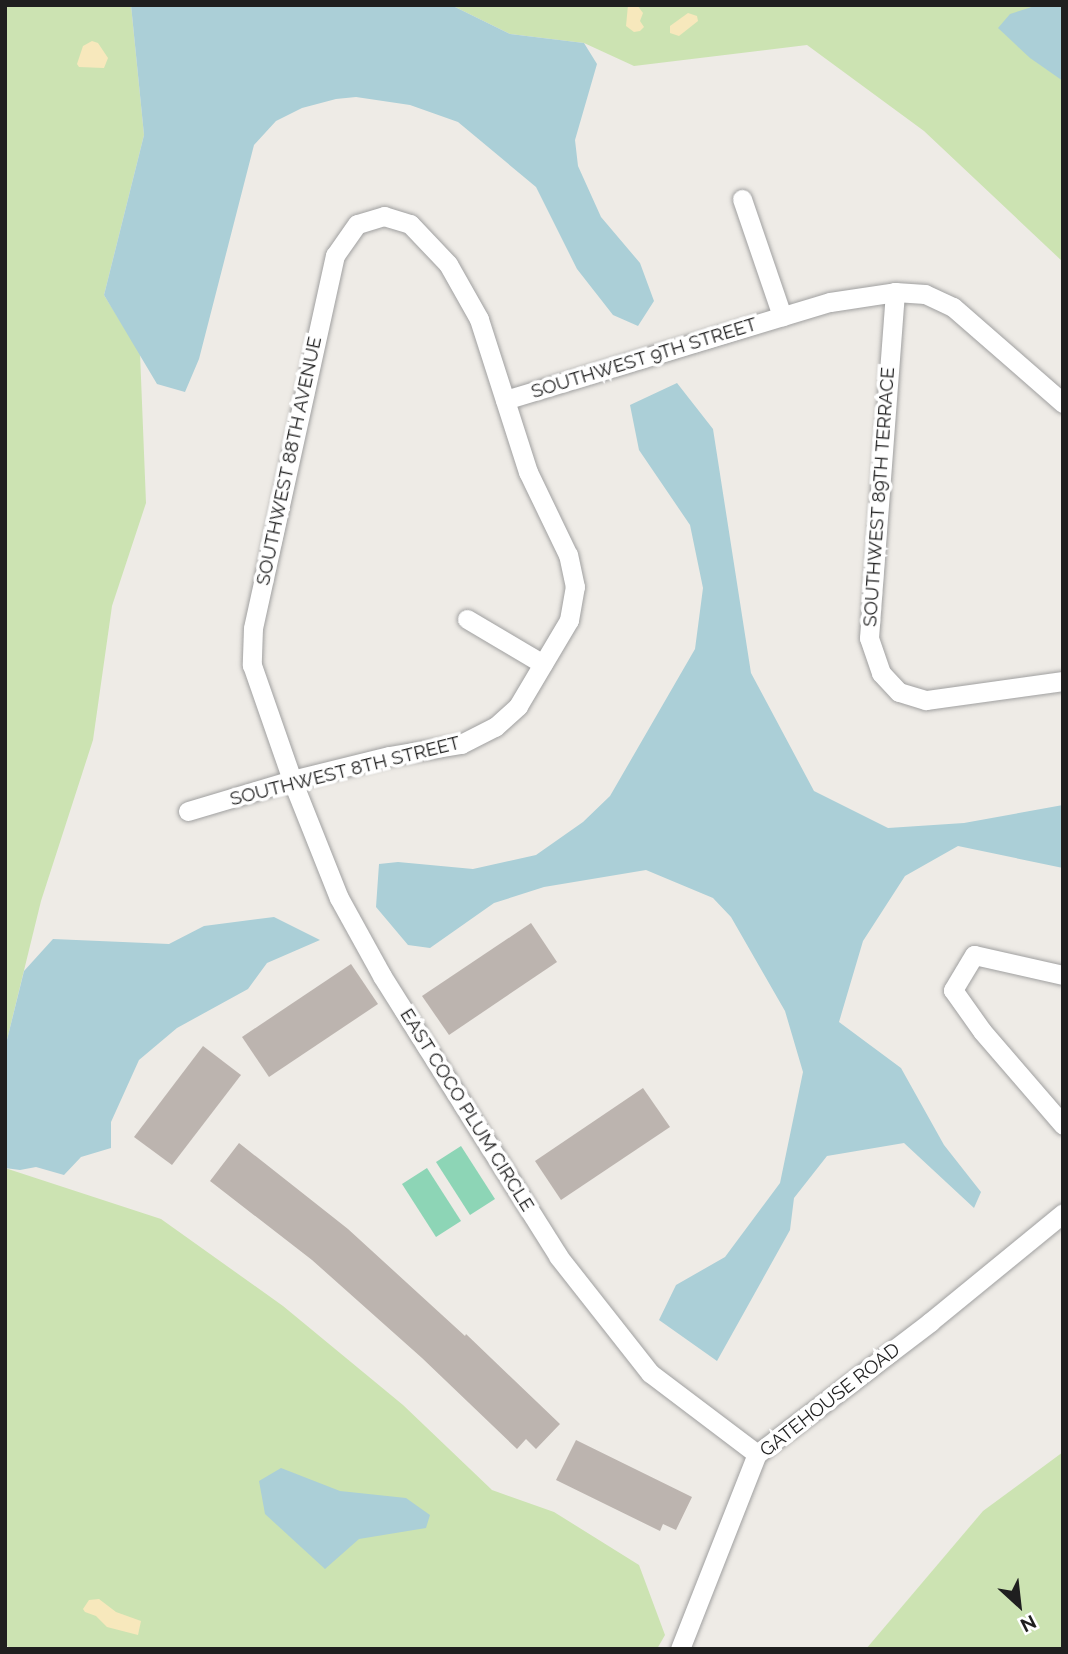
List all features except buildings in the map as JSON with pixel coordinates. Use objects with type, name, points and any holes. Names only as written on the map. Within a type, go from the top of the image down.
[{"type":"street","points":[[742,199],[782,316]]},
{"type":"street","name":"SOUTHWEST 88TH AVENUE","points":[[265,704],[252,665],[253,628],[335,255],[357,224],[384,216],[410,224],[448,264],[479,319],[505,400]]},
{"type":"street","name":"SOUTHWEST 9TH STREET","points":[[505,400],[830,302],[895,292],[925,294],[953,307],[1063,403]]},
{"type":"street","name":"SOUTHWEST 89TH TERRACE","points":[[895,292],[869,638],[881,673],[899,692],[926,700],[1063,681]]},
{"type":"street","name":"SOUTHWEST 8TH STREET","points":[[188,811],[292,780],[388,756],[461,744],[495,727],[518,706],[569,620],[575,587],[568,555],[528,472],[505,400]]},
{"type":"street","points":[[467,619],[543,664]]},
{"type":"street","name":"EAST COCO PLUM CIRCLE","points":[[265,704],[339,898],[382,976],[558,1256],[650,1373],[757,1454]]},
{"type":"street","points":[[1063,975],[974,955],[953,990],[982,1031],[1063,1125]]},
{"type":"street","name":"GATEHOUSE ROAD","points":[[680,1649],[757,1454],[930,1322],[1063,1213]]},
{"type":"green space","points":[[5,5],[131,5],[144,135],[104,295],[140,353],[146,503],[112,606],[93,740],[41,901],[5,1048]]},
{"type":"green space","points":[[451,5],[1063,5],[1063,262],[924,131],[807,45],[634,66],[584,43],[510,34]]},
{"type":"green space","points":[[461,1146],[495,1199],[470,1215],[436,1162]]},
{"type":"green space","points":[[5,1168],[161,1219],[283,1306],[403,1405],[492,1490],[554,1512],[639,1565],[665,1635],[657,1649],[11,1649],[5,1644]]},
{"type":"green space","points":[[427,1168],[461,1221],[436,1237],[402,1184]]},
{"type":"green space","points":[[1063,1452],[1063,1649],[866,1649],[983,1511]]},
{"type":"sand","points":[[628,5],[637,5],[643,13],[640,21],[644,27],[640,31],[634,32],[626,26]]},
{"type":"sand","points":[[688,13],[697,16],[698,21],[679,36],[670,33],[670,26]]},
{"type":"sand","points":[[92,41],[98,43],[108,58],[104,68],[79,67],[77,64],[83,46]]},
{"type":"sand","points":[[99,1599],[116,1612],[141,1621],[138,1635],[107,1627],[96,1616],[85,1612],[83,1609],[89,1600]]},
{"type":"water","points":[[131,5],[451,5],[510,34],[584,43],[597,64],[575,140],[578,166],[601,217],[640,263],[654,301],[638,326],[613,315],[577,269],[536,187],[458,122],[410,105],[356,97],[336,99],[302,108],[276,121],[254,145],[199,359],[185,392],[157,384],[104,295],[144,135]]},
{"type":"water","points":[[1038,5],[1063,5],[1063,81],[1030,58],[998,28],[1010,14]]},
{"type":"water","points":[[677,383],[713,429],[751,673],[814,791],[888,828],[964,823],[1063,805],[1063,868],[958,846],[905,876],[863,941],[839,1022],[901,1068],[944,1145],[981,1192],[974,1208],[904,1143],[827,1156],[794,1198],[790,1230],[717,1361],[659,1320],[676,1285],[725,1257],[780,1183],[803,1072],[785,1011],[731,917],[713,898],[646,870],[544,887],[494,903],[430,948],[408,945],[376,907],[379,864],[398,862],[473,869],[536,855],[583,822],[610,796],[695,649],[703,588],[690,525],[639,450],[630,405]]},
{"type":"water","points":[[274,917],[320,940],[267,963],[248,989],[177,1028],[139,1060],[111,1122],[111,1148],[81,1157],[64,1175],[36,1167],[20,1170],[5,1168],[5,1048],[24,971],[53,939],[169,944],[204,926]]},
{"type":"water","points":[[281,1468],[340,1491],[406,1498],[430,1515],[426,1528],[359,1539],[325,1569],[265,1514],[259,1481]]}]
